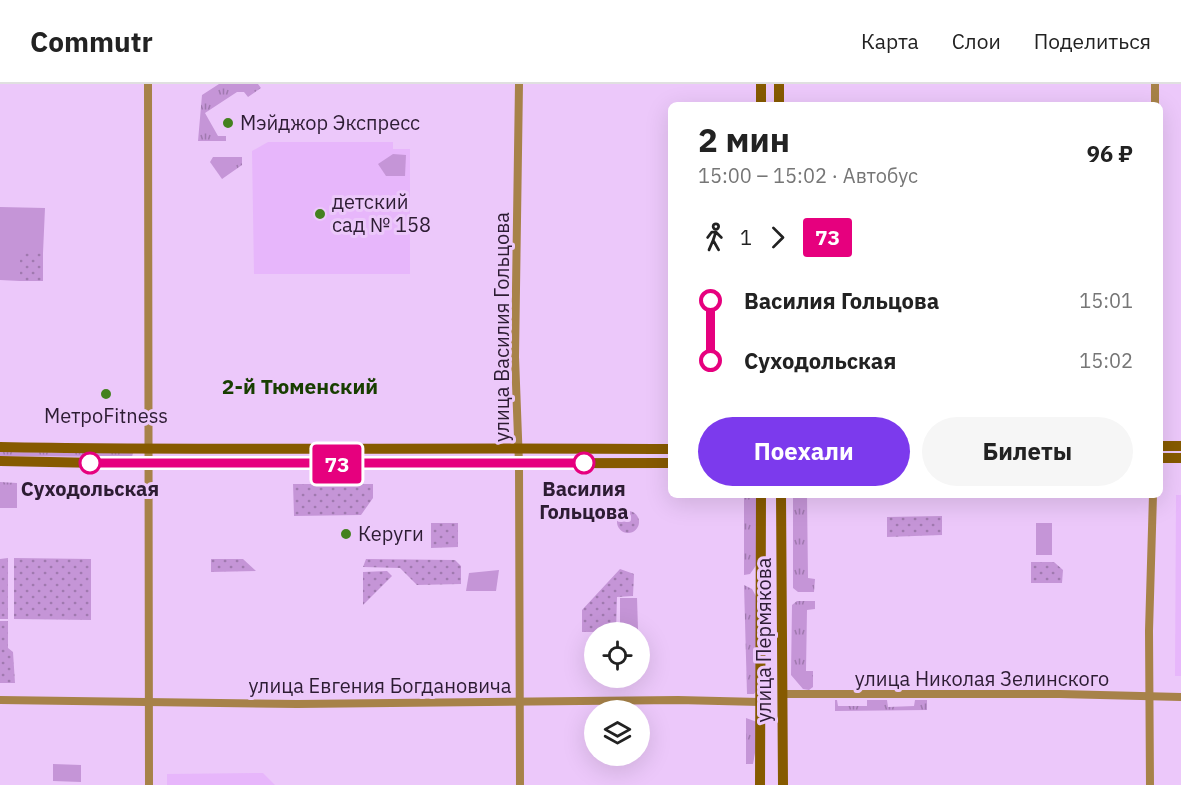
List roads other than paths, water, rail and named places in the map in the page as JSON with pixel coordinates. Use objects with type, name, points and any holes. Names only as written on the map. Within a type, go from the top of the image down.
[{"type":"street","points":[[148,84],[149,785]]},
{"type":"street","name":"улица Василия Гольцова","points":[[519,84],[515,357],[519,447],[520,785]]},
{"type":"street","points":[[761,84],[761,102]]},
{"type":"street","points":[[779,84],[779,102]]},
{"type":"street","points":[[1155,84],[1155,102]]},
{"type":"street","points":[[1163,446],[1181,446]]},
{"type":"street","points":[[0,447],[149,450],[519,447],[668,449]]},
{"type":"street","points":[[1163,458],[1181,458]]},
{"type":"street","points":[[0,461],[149,464],[668,463]]},
{"type":"street","name":"улица Пермякова","points":[[760,785],[761,498]]},
{"type":"street","name":"улица Пермякова","points":[[781,498],[783,785]]},
{"type":"street","points":[[1150,785],[1149,631],[1153,498]]},
{"type":"street","name":"улица Николая Зелинского","points":[[783,694],[1060,694],[1181,697]]},
{"type":"street","name":"улица Евгения Богдановича","points":[[0,700],[322,704],[678,700],[760,702]]},
{"type":"place","name":"Мэйджор Экспресс","points":[[228,123]]},
{"type":"place","name":"детский сад № 158","points":[[320,214]]},
{"type":"place","name":"МетроFitness","points":[[106,394]]},
{"type":"place","name":"Суходольская","points":[[90,463]]},
{"type":"place","name":"Василия Гольцова","points":[[584,463]]},
{"type":"place","name":"Керуги","points":[[346,534]]},
{"type":"district","name":"2-й Тюменский","points":[[300,387]]}]
